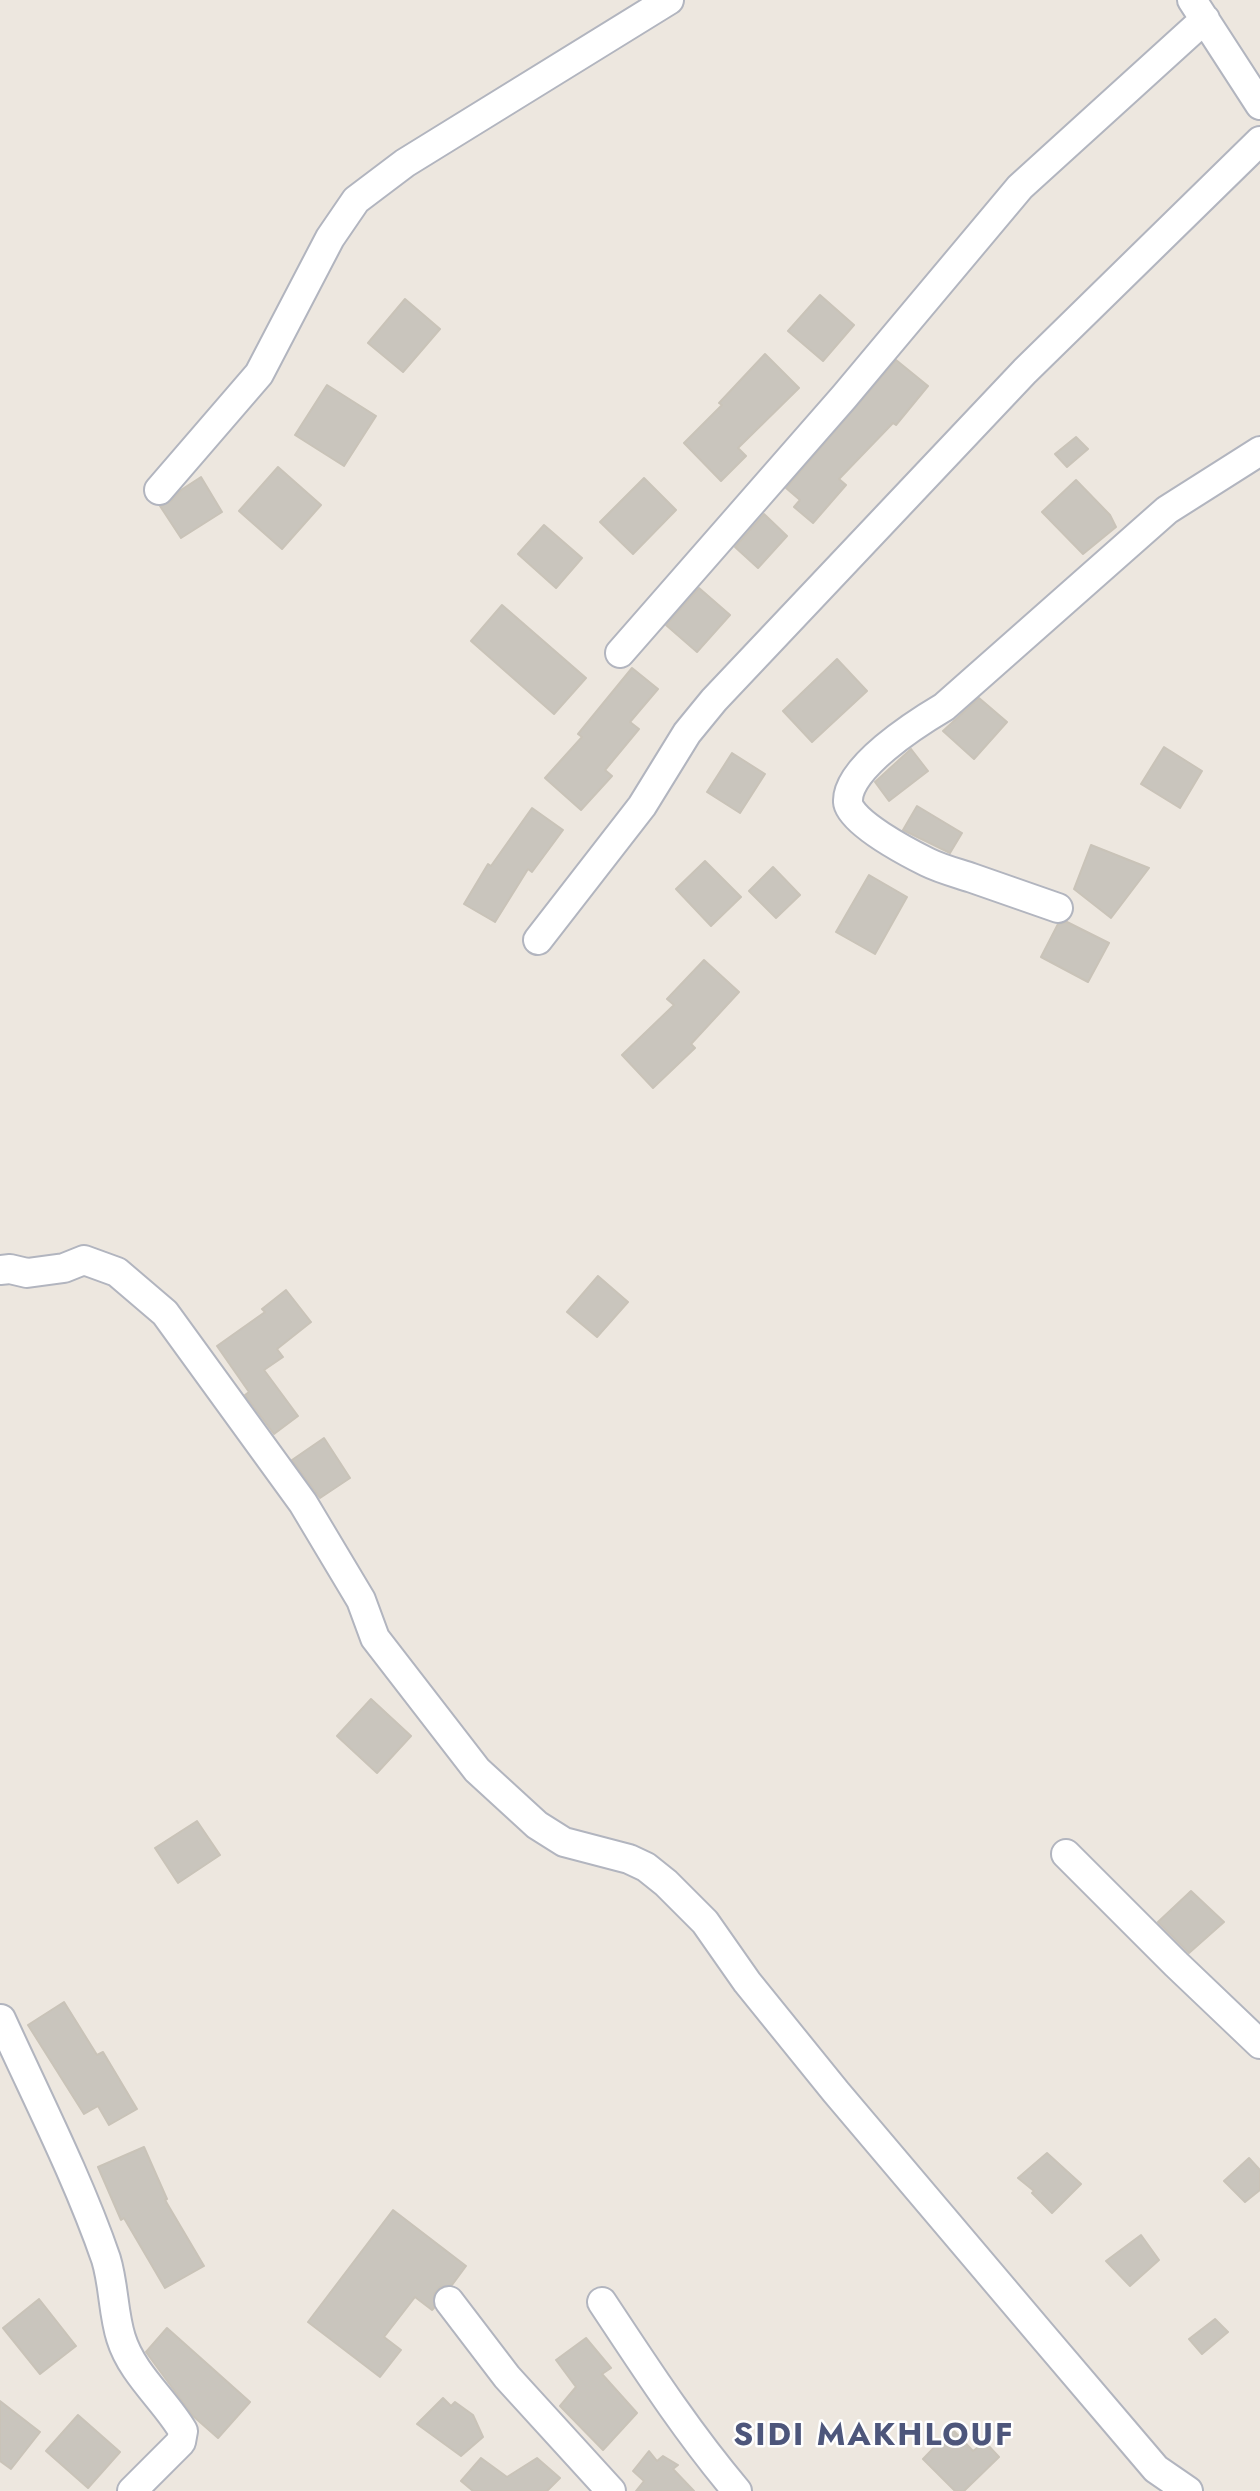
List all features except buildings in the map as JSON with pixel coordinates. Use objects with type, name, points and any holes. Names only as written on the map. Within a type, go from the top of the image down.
[{"type":"street","points":[[159,490],[260,374],[330,238],[356,200],[405,163],[669,0]]},
{"type":"street","points":[[620,653],[844,397],[1020,187],[1199,9],[1260,105]]},
{"type":"street","points":[[538,940],[642,806],[688,733],[714,700],[1025,371],[1260,141]]},
{"type":"street","points":[[1058,908],[928,863],[890,842],[855,817],[847,805],[849,788],[864,767],[914,725],[944,707],[1167,510],[1260,451]]},
{"type":"street","points":[[0,1270],[27,1273],[64,1269],[84,1260],[117,1272],[166,1313],[303,1503],[361,1600],[375,1638],[477,1770],[537,1825],[564,1842],[629,1859],[646,1867],[666,1882],[705,1922],[747,1982],[828,2082],[1156,2469],[1188,2491]]},
{"type":"street","points":[[1066,1854],[1260,2044]]},
{"type":"street","points":[[2,2019],[94,2227],[107,2263],[121,2339],[152,2390],[183,2431],[181,2442],[132,2491]]},
{"type":"street","points":[[449,2301],[507,2377],[611,2491]]},
{"type":"street","points":[[602,2302],[654,2381],[737,2491]]},
{"type":"district","name":"SIDI MAKHLOUF","points":[[874,2437]]}]
